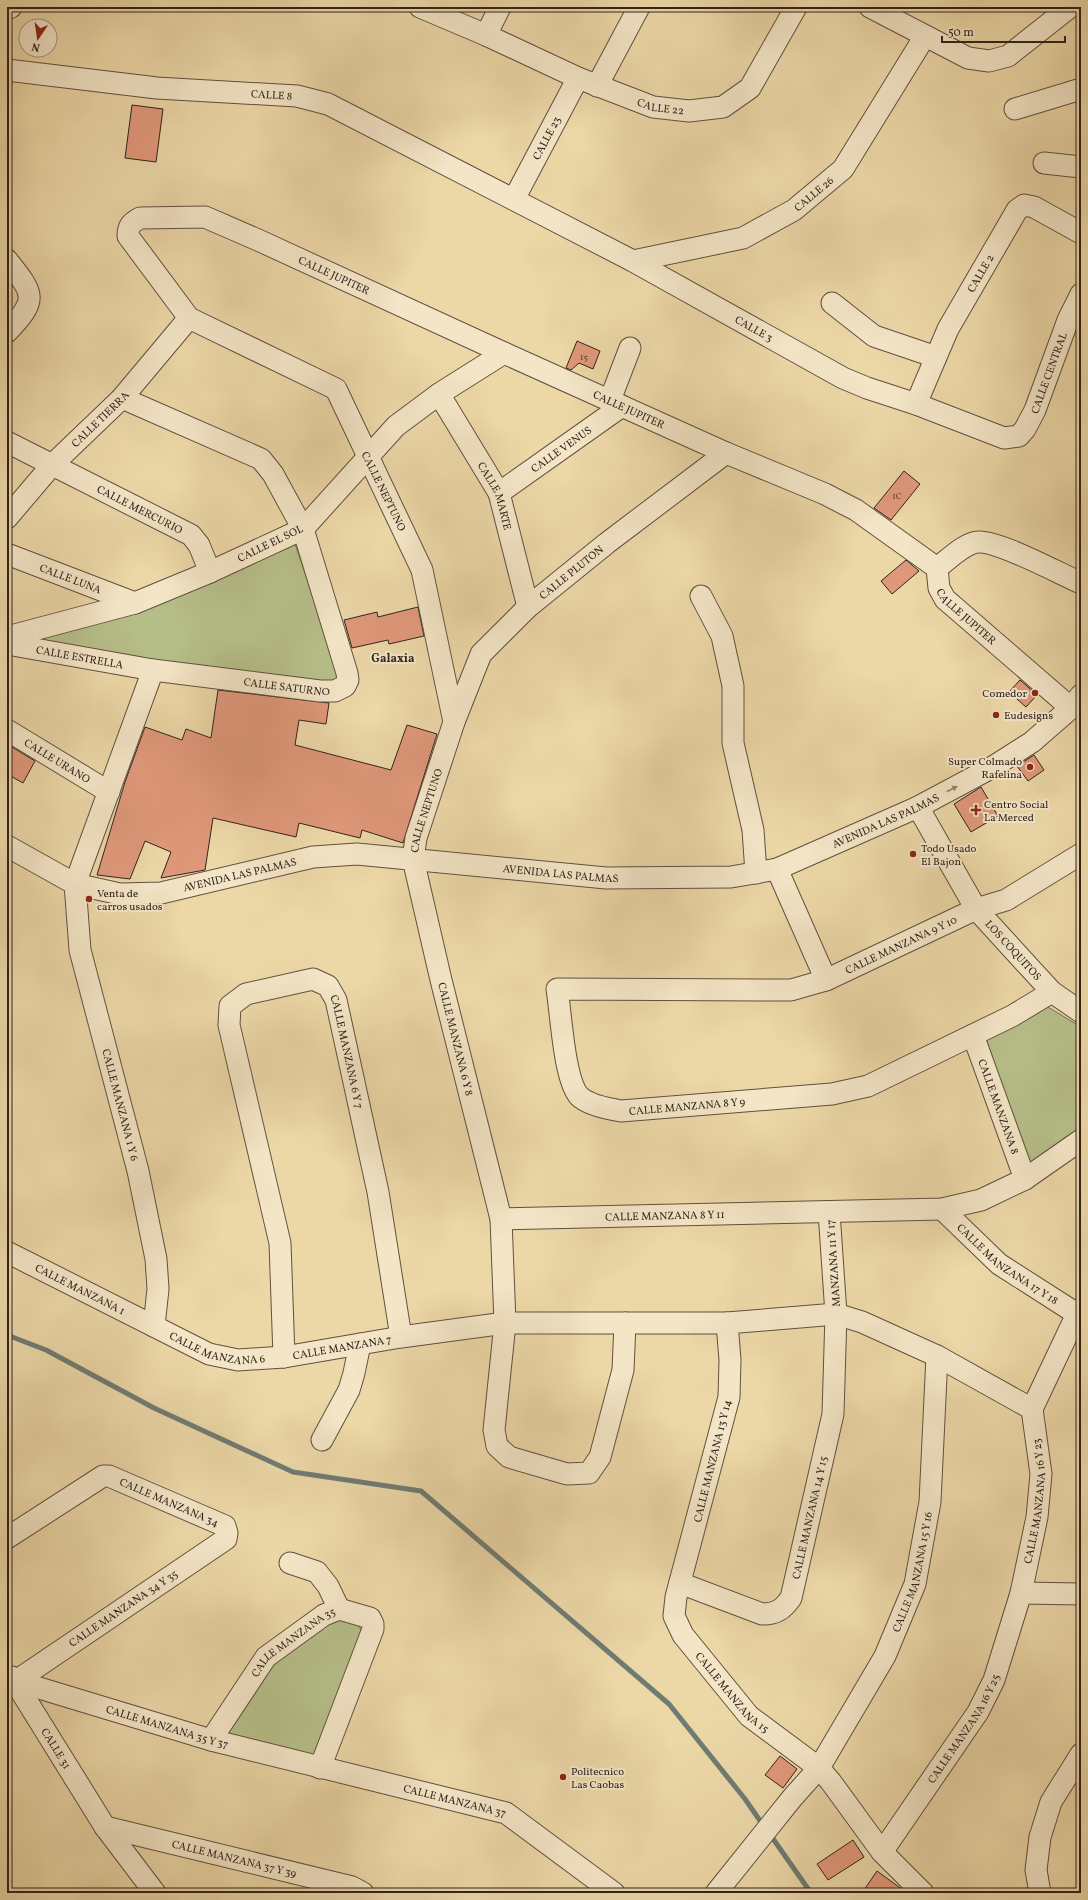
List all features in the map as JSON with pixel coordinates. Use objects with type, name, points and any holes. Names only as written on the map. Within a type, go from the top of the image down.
[{"type":"street","points":[[7,9],[11,7]]},
{"type":"street","name":"CALLE 22","points":[[420,7],[486,35],[597,86],[653,107],[689,111],[723,106],[750,88],[796,7]]},
{"type":"street","points":[[486,35],[500,7]]},
{"type":"street","points":[[597,86],[639,7]]},
{"type":"street","points":[[870,7],[968,58],[989,61],[1008,56],[1070,7]]},
{"type":"street","name":"CALLE 26","points":[[634,261],[743,238],[794,210],[843,169],[925,36]]},
{"type":"street","name":"CALLE 8","points":[[7,70],[157,88],[297,96],[328,104],[514,199]]},
{"type":"street","name":"CALLE 23","points":[[514,199],[578,78]]},
{"type":"street","points":[[1015,109],[1081,89]]},
{"type":"street","points":[[1044,163],[1081,167]]},
{"type":"street","name":"CALLE 3","points":[[514,199],[634,261],[844,378],[867,388],[916,404],[1004,438]]},
{"type":"street","name":"CALLE 2","points":[[916,404],[948,329],[1017,210],[1024,205],[1034,207],[1081,233]]},
{"type":"street","name":"CALLE JUPITER","points":[[128,228],[131,223],[140,218],[205,217],[726,453],[825,494],[856,510],[937,568],[939,588],[945,599],[1076,702]]},
{"type":"street","name":"CALLE NEPTUNO","points":[[128,228],[128,236],[133,245],[189,318],[336,389],[422,570],[454,722],[416,838],[412,859]]},
{"type":"street","points":[[7,260],[29,290],[30,299],[27,307],[19,319],[7,332]]},
{"type":"street","name":"CALLE CENTRAL","points":[[1004,438],[1019,436],[1025,429],[1035,410],[1068,320],[1081,294]]},
{"type":"street","points":[[832,303],[874,336],[936,357]]},
{"type":"street","name":"CALLE TIERRA","points":[[7,518],[52,465],[122,398],[189,318]]},
{"type":"street","points":[[616,403],[630,348]]},
{"type":"street","name":"CALLE EL SOL","points":[[7,637],[135,603],[210,572],[303,529],[396,426],[439,394],[504,353]]},
{"type":"street","name":"CALLE MARTE","points":[[439,394],[499,493],[528,607]]},
{"type":"street","name":"CALLE SATURNO","points":[[122,398],[261,460],[273,474],[303,529],[348,680],[345,686],[335,691],[320,691],[153,670]]},
{"type":"street","name":"CALLE VENUS","points":[[499,493],[616,403]]},
{"type":"street","name":"CALLE MERCURIO","points":[[7,442],[191,535],[199,545],[210,572]]},
{"type":"street","name":"CALLE PLUTON","points":[[454,722],[481,654],[528,607],[607,543],[726,453]]},
{"type":"street","points":[[937,568],[966,547],[978,542],[998,545],[1081,583]]},
{"type":"street","name":"CALLE LUNA","points":[[7,554],[135,603]]},
{"type":"street","points":[[702,596],[722,636],[733,686],[733,743],[753,830],[756,873]]},
{"type":"street","name":"CALLE ESTRELLA","points":[[7,644],[153,670]]},
{"type":"street","points":[[75,884],[153,670]]},
{"type":"street","name":"AVENIDA LAS PALMAS","points":[[7,846],[75,884],[120,894],[161,893],[313,857],[357,854],[606,878],[731,877],[777,869],[918,807],[991,768],[1032,742],[1076,702]]},
{"type":"street","name":"CALLE URANO","points":[[7,730],[109,792]]},
{"type":"street","name":"LOS COQUITOS","points":[[918,807],[976,908],[1052,992],[1081,1012]]},
{"type":"street","name":"CALLE MANZANA 9 Y 10","points":[[826,980],[976,908],[1006,900],[1081,854]]},
{"type":"street","name":"CALLE MANZANA 6 Y 8","points":[[412,859],[501,1219],[505,1323],[494,1430],[497,1446],[509,1457],[567,1474],[589,1473],[600,1457],[624,1370],[625,1323]]},
{"type":"street","points":[[777,869],[826,980]]},
{"type":"street","name":"CALLE MANZANA 1 Y 6","points":[[75,884],[80,950],[138,1171],[156,1259],[158,1289],[154,1326]]},
{"type":"street","name":"CALLE MANZANA 6 Y 7","points":[[284,1357],[280,1243],[229,1024],[230,1006],[246,994],[313,979],[328,986],[336,1000],[378,1192],[401,1337]]},
{"type":"street","name":"CALLE MANZANA 8 Y 9","points":[[826,980],[791,990],[557,989],[570,1079],[579,1096],[599,1107],[621,1112],[832,1094],[868,1086],[972,1035]]},
{"type":"street","points":[[972,1035],[1012,1016],[1052,992]]},
{"type":"street","name":"CALLE MANZANA 8","points":[[972,1035],[1025,1179]]},
{"type":"street","name":"CALLE MANZANA 8 Y 11","points":[[501,1219],[942,1209],[982,1200],[1025,1179],[1081,1140]]},
{"type":"street","name":"CALLE MANZANA 17 Y 18","points":[[942,1209],[999,1264],[1079,1312]]},
{"type":"street","name":"MANZANA 11 Y 17","points":[[829,1212],[836,1314]]},
{"type":"street","name":"CALLE MANZANA 1","points":[[7,1252],[154,1326]]},
{"type":"street","points":[[401,1337],[505,1323],[727,1323],[836,1314],[862,1322],[937,1356],[1032,1409],[1079,1312]]},
{"type":"street","name":"CALLE MANZANA 14 Y 15","points":[[678,1590],[762,1614],[773,1614],[783,1609],[791,1598],[833,1414],[836,1314]]},
{"type":"street","name":"CALLE MANZANA 13 Y 14","points":[[678,1590],[729,1397],[730,1360],[727,1323]]},
{"type":"street","name":"CALLE MANZANA 6","points":[[154,1326],[209,1354],[238,1360],[284,1357]]},
{"type":"street","name":"CALLE MANZANA 7","points":[[284,1357],[401,1337]]},
{"type":"street","points":[[322,1440],[349,1390],[360,1344]]},
{"type":"street","name":"CALLE MANZANA 15 Y 16","points":[[717,1892],[793,1797],[819,1768],[884,1656],[915,1584],[930,1502],[937,1356]]},
{"type":"street","name":"CALLE MANZANA 16 Y 23","points":[[1021,1593],[1037,1517],[1041,1474],[1032,1409]]},
{"type":"street","name":"CALLE MANZANA 34","points":[[7,1538],[100,1476],[106,1476],[225,1526],[227,1533]]},
{"type":"street","name":"CALLE MANZANA 34 Y 35","points":[[11,1675],[226,1539],[227,1533]]},
{"type":"street","points":[[290,1563],[317,1572],[328,1586],[339,1609]]},
{"type":"street","name":"CALLE MANZANA 15","points":[[678,1590],[674,1616],[683,1635],[749,1716],[819,1768],[882,1852],[923,1893]]},
{"type":"street","points":[[1021,1593],[1081,1594]]},
{"type":"street","name":"CALLE MANZANA 16 Y 25","points":[[882,1852],[978,1712],[994,1680],[1021,1593]]},
{"type":"street","name":"CALLE MANZANA 35","points":[[211,1740],[266,1657],[324,1615],[339,1609],[370,1618],[373,1624],[373,1629],[320,1768]]},
{"type":"street","name":"CALLE MANZANA 35 Y 37","points":[[11,1675],[211,1740],[320,1768]]},
{"type":"street","name":"CALLE 31","points":[[11,1675],[105,1827],[155,1893]]},
{"type":"street","points":[[1040,1893],[1036,1870],[1040,1837],[1051,1802],[1081,1754]]},
{"type":"street","name":"CALLE MANZANA 37","points":[[320,1768],[506,1813],[614,1893]]},
{"type":"street","name":"CALLE MANZANA 37 Y 39","points":[[105,1827],[352,1887],[363,1893]]},
{"type":"green space","points":[[293,538],[343,684],[153,664],[24,636]]},
{"type":"green space","points":[[1043,1004],[1081,1027],[1081,1132],[1028,1165],[979,1035]]},
{"type":"green space","points":[[356,1618],[362,1633],[314,1760],[223,1736],[267,1661],[326,1620]]},
{"type":"building","points":[[132,105],[163,109],[156,162],[125,158]]},
{"type":"building","points":[[577,341],[600,351],[593,369],[579,363],[571,370],[566,368]]},
{"type":"building","points":[[904,471],[920,484],[891,520],[874,508]]},
{"type":"building","points":[[906,560],[919,571],[892,594],[881,581]]},
{"type":"building","points":[[418,607],[424,636],[389,644],[388,640],[352,648],[344,620],[377,612],[378,617]]},
{"type":"building","points":[[1020,680],[1037,695],[1026,707],[1009,692]]},
{"type":"building","points":[[218,690],[329,703],[326,724],[299,720],[295,745],[391,770],[407,725],[437,734],[403,843],[362,830],[360,838],[299,823],[296,837],[213,818],[205,870],[161,878],[171,852],[145,841],[130,879],[97,875],[125,782],[145,727],[182,740],[186,729],[211,738]]},
{"type":"building","points":[[7,744],[35,761],[23,783],[7,774]]},
{"type":"building","name":"Super Colmado Rafelina","points":[[1034,755],[1044,770],[1028,781],[1017,766]]},
{"type":"building","name":"Centro Social La Merced","points":[[981,787],[998,816],[971,832],[954,804]]},
{"type":"building","points":[[780,1756],[797,1769],[783,1788],[765,1775]]},
{"type":"building","points":[[853,1840],[864,1857],[828,1880],[817,1864]]},
{"type":"building","points":[[877,1871],[903,1890],[906,1893],[862,1893]]},
{"type":"waterway","points":[[7,1335],[46,1350],[154,1408],[293,1472],[421,1491],[669,1704],[745,1799],[763,1825]]},
{"type":"waterway","points":[[769,1833],[811,1893]]},
{"type":"place","name":"Comedor","points":[[1035,693]]},
{"type":"place","name":"Eudesigns","points":[[996,715]]},
{"type":"place","name":"Super Colmado Rafelina","points":[[1030,767]]},
{"type":"place","name":"Centro Social La Merced","points":[[976,810]]},
{"type":"place","name":"Todo Usado El Bajon","points":[[913,854]]},
{"type":"place","name":"Venta de carros usados","points":[[89,899]]},
{"type":"place","name":"Politecnico Las Caobas","points":[[563,1777]]},
{"type":"district","name":"Galaxia","points":[[393,658]]}]
